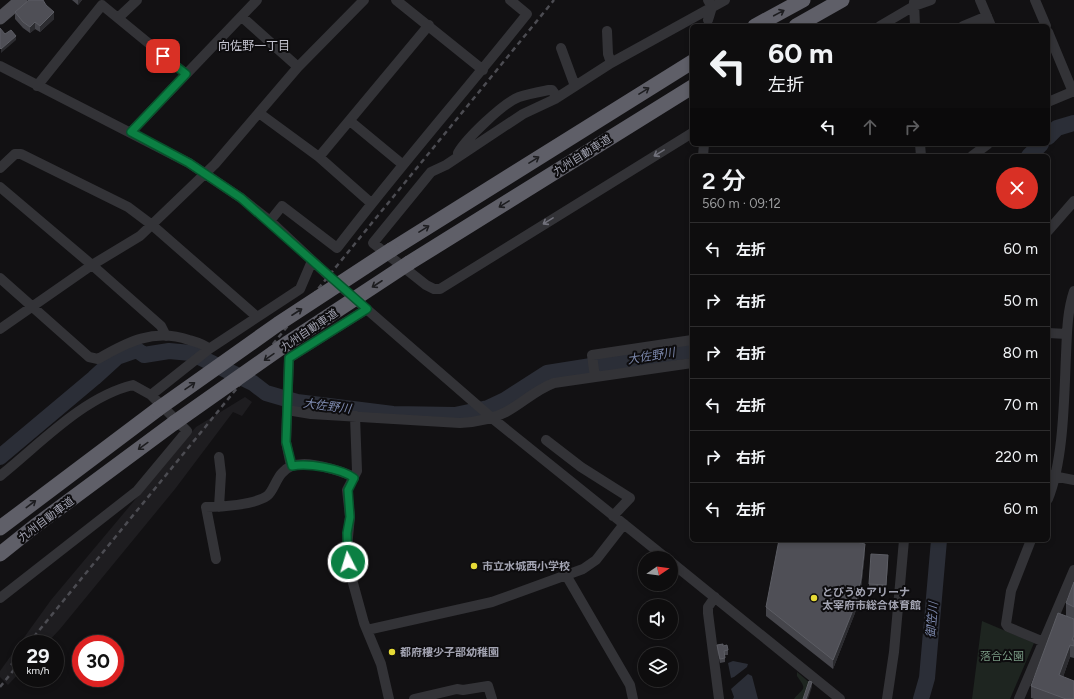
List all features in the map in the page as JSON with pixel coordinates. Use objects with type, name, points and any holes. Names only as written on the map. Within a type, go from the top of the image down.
[{"type":"highway","points":[[759,24],[803,0]]},
{"type":"highway","points":[[800,24],[842,0]]},
{"type":"highway","name":"九州自動車道","points":[[0,528],[158,409],[278,324],[391,250],[690,63]]},
{"type":"highway","name":"九州自動車道","points":[[0,554],[34,526],[174,423],[289,342],[412,269],[690,88]]},
{"type":"main road","points":[[0,18],[21,0]]},
{"type":"street","points":[[118,18],[137,0]]},
{"type":"street","points":[[131,132],[257,0]]},
{"type":"street","points":[[0,329],[92,265],[140,236],[205,173],[298,67],[364,0]]},
{"type":"street","points":[[396,0],[429,25],[483,70]]},
{"type":"street","points":[[270,221],[282,206],[336,248],[402,164],[483,70],[527,14],[510,0]]},
{"type":"street","points":[[690,134],[440,289],[434,290],[412,269],[373,243],[431,172],[458,158],[523,114],[557,98],[611,63],[710,4],[725,0]]},
{"type":"street","points":[[883,24],[914,3],[931,0]]},
{"type":"street","points":[[980,0],[991,24]]},
{"type":"street","points":[[1035,0],[1045,24]]},
{"type":"street","points":[[914,3],[915,24]]},
{"type":"street","points":[[37,86],[102,4],[186,74]]},
{"type":"street","points":[[708,20],[710,4]]},
{"type":"street","points":[[968,24],[987,16]]},
{"type":"street","points":[[242,17],[298,67]]},
{"type":"street","points":[[319,157],[429,25]]},
{"type":"street","points":[[608,31],[608,54],[611,63]]},
{"type":"street","points":[[1050,37],[1073,92],[1050,101]]},
{"type":"street","points":[[561,48],[575,86]]},
{"type":"street","points":[[0,66],[37,86],[131,132],[205,173],[241,198],[270,221],[312,261],[492,418],[657,551]]},
{"type":"street","points":[[458,158],[458,152],[501,108],[510,102],[519,97],[549,90],[552,90],[557,98]]},
{"type":"street","points":[[259,113],[319,157],[371,203]]},
{"type":"street","points":[[350,121],[402,164]]},
{"type":"street","points":[[0,168],[15,154],[21,154],[128,207],[152,225],[256,316]]},
{"type":"street","points":[[0,187],[161,326],[166,336]]},
{"type":"street","points":[[1050,229],[1074,202]]},
{"type":"street","points":[[151,395],[209,349],[256,316],[300,289],[312,261]]},
{"type":"street","points":[[0,278],[90,357],[98,359],[125,343],[154,336],[185,338],[206,345],[209,349]]},
{"type":"street","points":[[1050,488],[1063,412],[1067,334],[1070,303],[1074,291]]},
{"type":"street","points":[[292,466],[286,442],[289,358],[367,309]]},
{"type":"street","points":[[1050,333],[1067,334]]},
{"type":"street","points":[[595,377],[592,355],[690,340]]},
{"type":"street","points":[[287,410],[311,414],[460,423],[492,418],[506,412],[534,392],[546,386],[595,377],[690,363]]},
{"type":"street","points":[[0,476],[74,415],[117,389],[133,385],[151,395],[187,431],[137,492],[0,598]]},
{"type":"street","points":[[355,416],[357,471],[348,490],[350,517],[347,547],[353,583],[367,630],[381,664],[389,699]]},
{"type":"street","points":[[546,440],[581,467],[630,498],[613,516]]},
{"type":"street","points":[[219,457],[221,474],[219,507]]},
{"type":"street","points":[[216,559],[206,507],[219,507],[246,503],[267,496],[278,477],[292,466],[304,464],[311,465],[354,478]]},
{"type":"street","points":[[1052,476],[1074,480]]},
{"type":"street","points":[[367,630],[492,602],[566,575],[590,565],[624,524]]},
{"type":"street","points":[[887,699],[894,652],[904,542]]},
{"type":"street","points":[[1030,542],[1011,591],[1006,624],[1008,627],[1044,642]]},
{"type":"street","points":[[678,568],[840,699]]},
{"type":"street","points":[[1019,699],[1074,570]]},
{"type":"street","points":[[566,575],[630,686],[633,699]]},
{"type":"street","points":[[715,597],[708,607],[708,613],[719,699]]},
{"type":"street","points":[[414,699],[457,689],[463,690],[488,686],[492,699]]},
{"type":"shaded area","points":[[245,397],[252,402],[242,416],[233,412],[175,489],[54,635],[26,635],[51,600],[196,427]]},
{"type":"shaded area","points":[[12,654],[12,681],[8,685],[0,677],[0,671]]},
{"type":"shaded area","points":[[733,661],[748,664],[747,667],[731,678],[728,663]]},
{"type":"shaded area","points":[[748,674],[752,676],[758,699],[733,699],[734,697],[731,689]]},
{"type":"green space","name":"落合公園","points":[[982,621],[1034,643],[1010,699],[972,699]]},
{"type":"green space","points":[[797,672],[810,683],[804,699],[794,699],[803,689],[797,676]]},
{"type":"building","points":[[29,0],[43,0],[54,12],[40,26],[35,22],[30,27],[23,22],[15,12]]},
{"type":"building","points":[[0,28],[5,34],[11,30],[16,36],[1,49],[0,48]]},
{"type":"building","name":"とびうめアリーナ 太宰府市総合体育館","points":[[779,542],[856,542],[865,544],[861,580],[855,605],[833,660],[766,607]]},
{"type":"building","points":[[871,554],[888,555],[886,585],[869,584]]},
{"type":"building","points":[[1074,582],[1074,607],[1066,603]]},
{"type":"building","points":[[1058,613],[1074,619],[1074,635],[1072,640],[1074,640],[1074,646],[1070,645],[1059,675],[1074,681],[1074,699],[1066,699],[1031,686]]},
{"type":"building","points":[[723,644],[723,646],[727,645],[728,650],[724,651],[725,658],[720,659],[717,645]]},
{"type":"building","points":[[809,681],[812,682],[806,699],[803,699]]},
{"type":"waterway","name":"御笠川","points":[[1050,135],[1057,128],[1074,123]]},
{"type":"waterway","name":"御笠川","points":[[1031,154],[1039,146]]},
{"type":"waterway","name":"大佐野川","points":[[0,457],[117,357],[137,350],[144,355],[169,351],[191,353],[253,383],[266,393],[297,402],[393,414],[455,415],[488,408],[505,400],[547,373],[690,350]]},
{"type":"waterway","name":"御笠川","points":[[921,699],[927,678],[939,542]]},
{"type":"railway","points":[[35,635],[554,0]]},
{"type":"railway","points":[[0,687],[12,672]]},
{"type":"place","name":"市立水城西小学校","points":[[474,566]]},
{"type":"place","name":"とびうめアリーナ 太宰府市総合体育館","points":[[814,598]]},
{"type":"place","name":"都府樓少子部幼稚園","points":[[392,652]]},
{"type":"district","name":"向佐野一丁目","points":[[254,46]]},
{"type":"route","points":[[163,56],[186,74],[131,132],[189,163],[241,198],[270,221],[312,261],[367,309],[289,358],[286,442],[292,466],[304,464],[351,475],[354,478],[350,483],[348,490],[350,517],[347,533],[348,562]]}]
